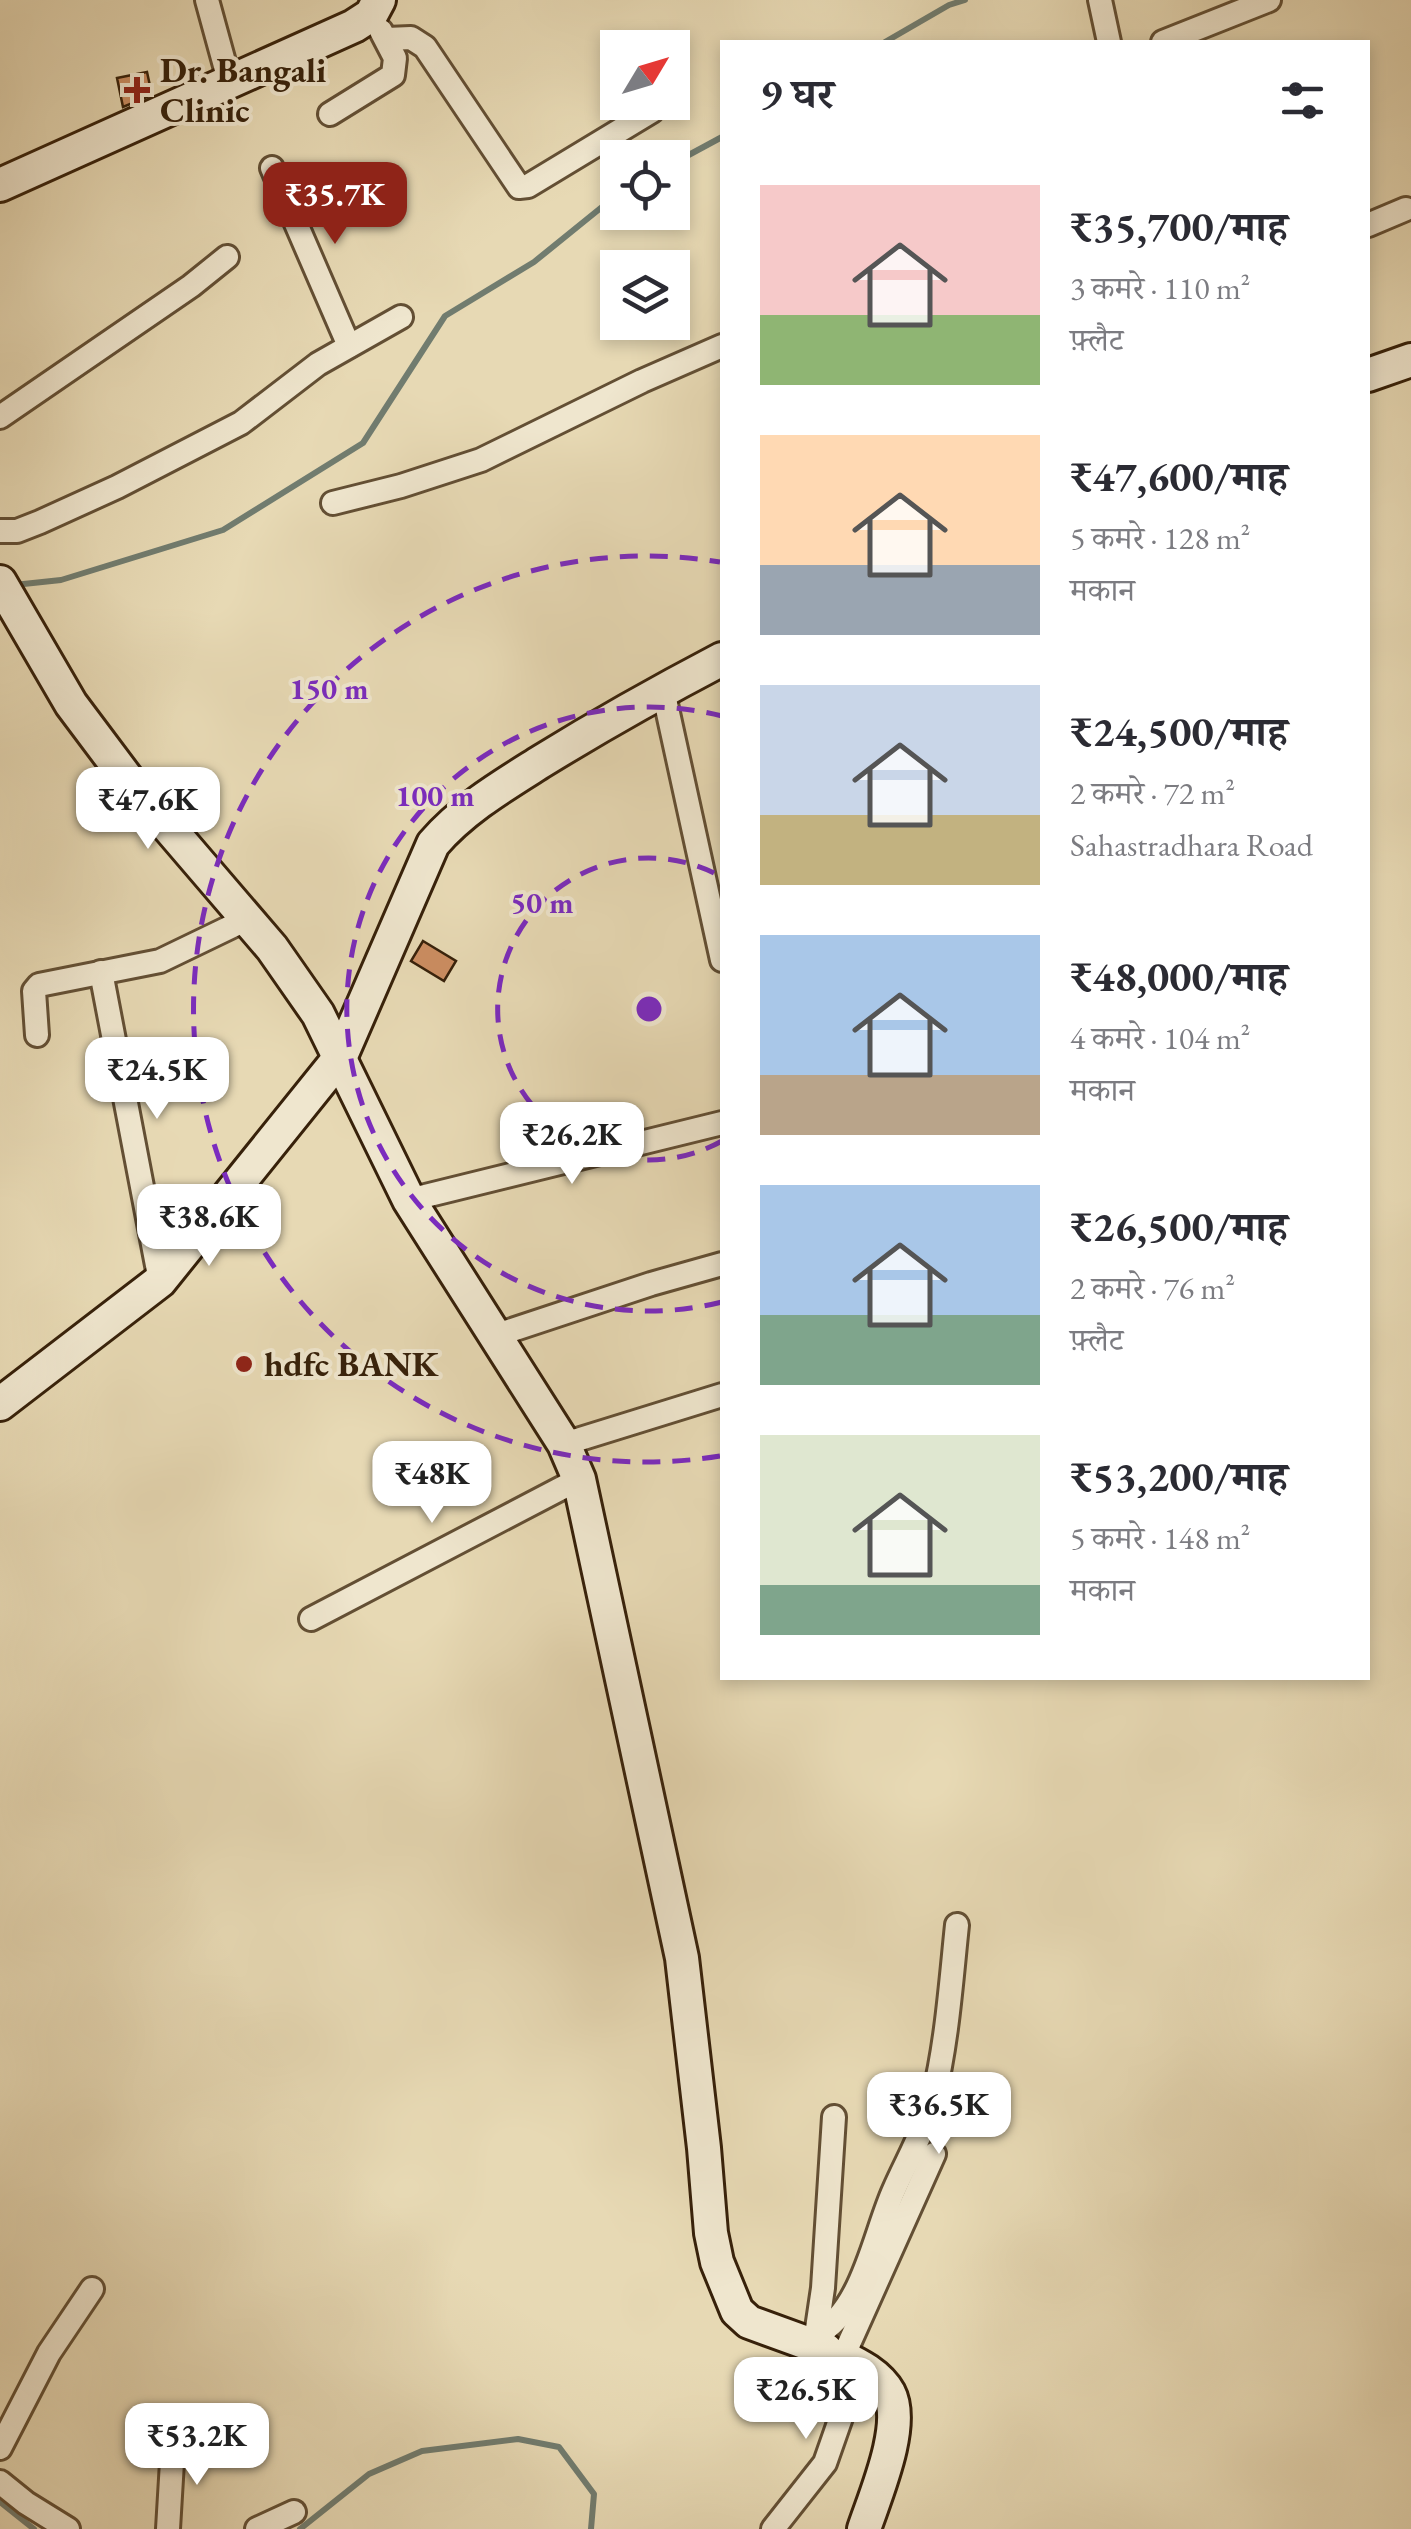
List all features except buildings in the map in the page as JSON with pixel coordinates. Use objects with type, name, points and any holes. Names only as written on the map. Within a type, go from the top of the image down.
[{"type":"street","points":[[207,0],[230,84]]},
{"type":"street","points":[[1100,0],[1109,40]]},
{"type":"street","points":[[1167,40],[1269,0]]},
{"type":"street","points":[[0,185],[379,18]]},
{"type":"street","points":[[379,18],[424,46],[519,187],[528,186],[637,120]]},
{"type":"street","points":[[330,114],[393,75],[395,58],[379,18]]},
{"type":"street","points":[[272,168],[349,346]]},
{"type":"street","points":[[1370,224],[1406,209]]},
{"type":"street","points":[[0,417],[226,257]]},
{"type":"street","points":[[0,531],[17,531],[40,522],[218,435],[261,409],[318,364],[401,318]]},
{"type":"street","points":[[333,504],[480,460],[642,380],[720,347]]},
{"type":"street","points":[[1370,374],[1411,360]]},
{"type":"street","points":[[0,582],[71,704],[128,780],[289,972],[341,1056],[409,1200],[564,1444],[578,1479],[682,1958],[717,2262],[737,2311],[750,2322],[833,2351],[873,2375],[889,2392],[894,2412],[892,2440],[864,2529]]},
{"type":"street","points":[[0,1404],[160,1281],[341,1056],[433,844],[448,826],[518,776],[720,660]]},
{"type":"street","points":[[663,690],[720,951]]},
{"type":"street","points":[[37,1034],[34,992],[39,985],[160,961],[245,920]]},
{"type":"street","points":[[100,972],[160,1281]]},
{"type":"street","points":[[409,1200],[720,1122]]},
{"type":"street","points":[[494,1336],[720,1265]]},
{"type":"street","points":[[564,1444],[720,1396]]},
{"type":"street","points":[[311,1620],[578,1479]]},
{"type":"street","points":[[833,2351],[832,2325],[848,2302],[923,2130],[936,2084],[957,1925]]},
{"type":"street","points":[[773,2529],[824,2463],[833,2351],[830,2218],[834,2117]]},
{"type":"street","points":[[833,2351],[934,2154]]},
{"type":"street","points":[[0,2448],[49,2352],[92,2289]]},
{"type":"street","points":[[168,2529],[173,2444]]},
{"type":"street","points":[[0,2482],[26,2504],[68,2529]]},
{"type":"street","points":[[257,2529],[294,2512]]},
{"type":"waterway","points":[[888,40],[965,0]]},
{"type":"waterway","points":[[690,154],[720,138]]},
{"type":"waterway","points":[[14,585],[61,580],[223,530],[363,443],[445,316],[534,262],[600,209]]},
{"type":"waterway","points":[[827,2428],[834,2366]]},
{"type":"waterway","points":[[300,2529],[369,2474],[422,2451],[518,2439],[559,2447],[594,2494],[591,2529]]},
{"type":"waterway","points":[[0,2502],[34,2529]]},
{"type":"place","name":"Dr. Bangali Clinic","points":[[137,90]]},
{"type":"place","name":"hdfc BANK","points":[[244,1364]]}]
